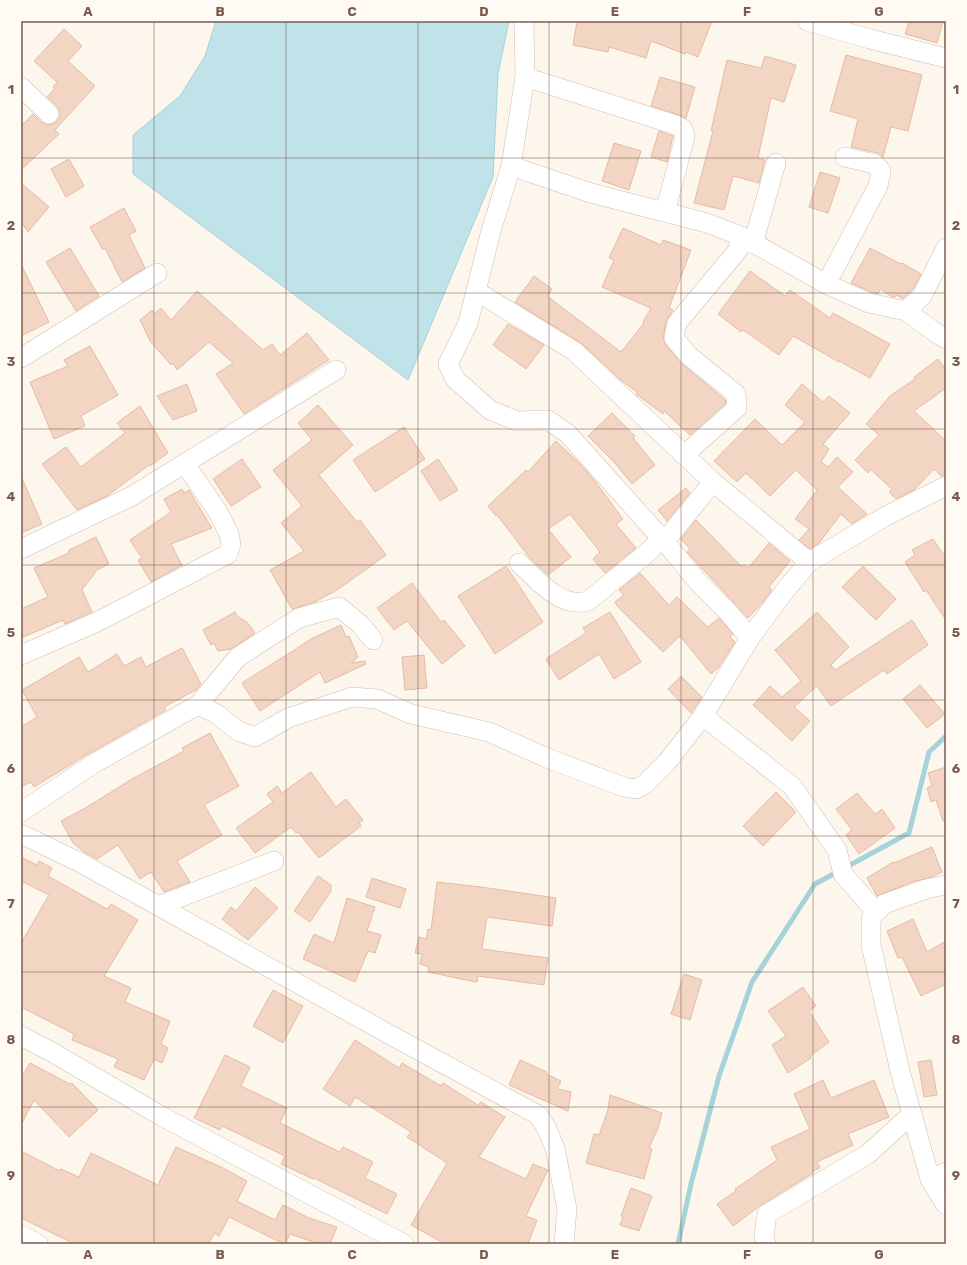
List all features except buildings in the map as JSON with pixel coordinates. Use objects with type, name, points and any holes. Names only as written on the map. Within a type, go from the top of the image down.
[{"type":"street","points":[[524,21],[525,77],[511,166],[491,231],[468,323],[448,364],[455,379],[490,410],[518,421],[548,420],[568,434],[698,582],[728,612],[750,638]]},
{"type":"street","points":[[807,21],[946,58]]},
{"type":"street","points":[[525,77],[676,125],[684,129],[685,137],[665,212]]},
{"type":"street","points":[[21,87],[49,114]]},
{"type":"street","points":[[826,284],[878,186],[881,171],[875,164],[845,157]]},
{"type":"street","points":[[684,455],[737,408],[736,394],[688,355],[674,338],[677,323],[747,240],[776,162]]},
{"type":"street","points":[[511,166],[591,193],[706,223],[747,240],[826,284],[868,303],[906,311],[946,338]]},
{"type":"street","points":[[906,311],[922,296],[946,248]]},
{"type":"street","points":[[21,358],[157,273]]},
{"type":"street","points":[[476,291],[574,351],[713,482],[809,562]]},
{"type":"street","points":[[21,549],[132,496],[336,370]]},
{"type":"street","points":[[21,655],[97,622],[228,554],[231,544],[229,534],[218,512],[185,464]]},
{"type":"street","points":[[519,563],[556,596],[567,601],[579,603],[588,601],[646,554],[656,544],[664,542],[713,482]]},
{"type":"street","points":[[198,705],[217,714],[238,731],[254,737],[288,718],[352,696],[378,699],[411,714],[489,732],[547,758],[624,787],[635,789],[644,786],[667,762],[703,716],[750,638],[787,588],[809,562],[886,516],[946,486]]},
{"type":"street","points":[[21,812],[93,764],[198,705],[238,657],[299,618],[339,607],[362,625],[373,640]]},
{"type":"street","points":[[703,716],[792,786],[837,850],[843,874],[876,912]]},
{"type":"street","points":[[21,834],[80,863],[538,1115],[546,1126],[555,1148],[567,1209],[564,1244]]},
{"type":"street","points":[[158,906],[274,861]]},
{"type":"street","points":[[946,885],[926,889],[884,904],[871,918],[871,945],[900,1071],[912,1114],[938,1176],[946,1206]]},
{"type":"street","points":[[21,1036],[50,1051],[163,1117],[404,1244]]},
{"type":"street","points":[[766,1244],[764,1236],[767,1214],[868,1154],[912,1114]]},
{"type":"street","points":[[21,1236],[38,1244]]},
{"type":"water","points":[[216,21],[509,21],[498,74],[493,177],[408,380],[133,174],[133,135],[180,96],[205,56]]},
{"type":"waterway","points":[[678,1244],[691,1184],[719,1076],[752,982],[815,884],[909,833],[929,752],[946,736]]}]
